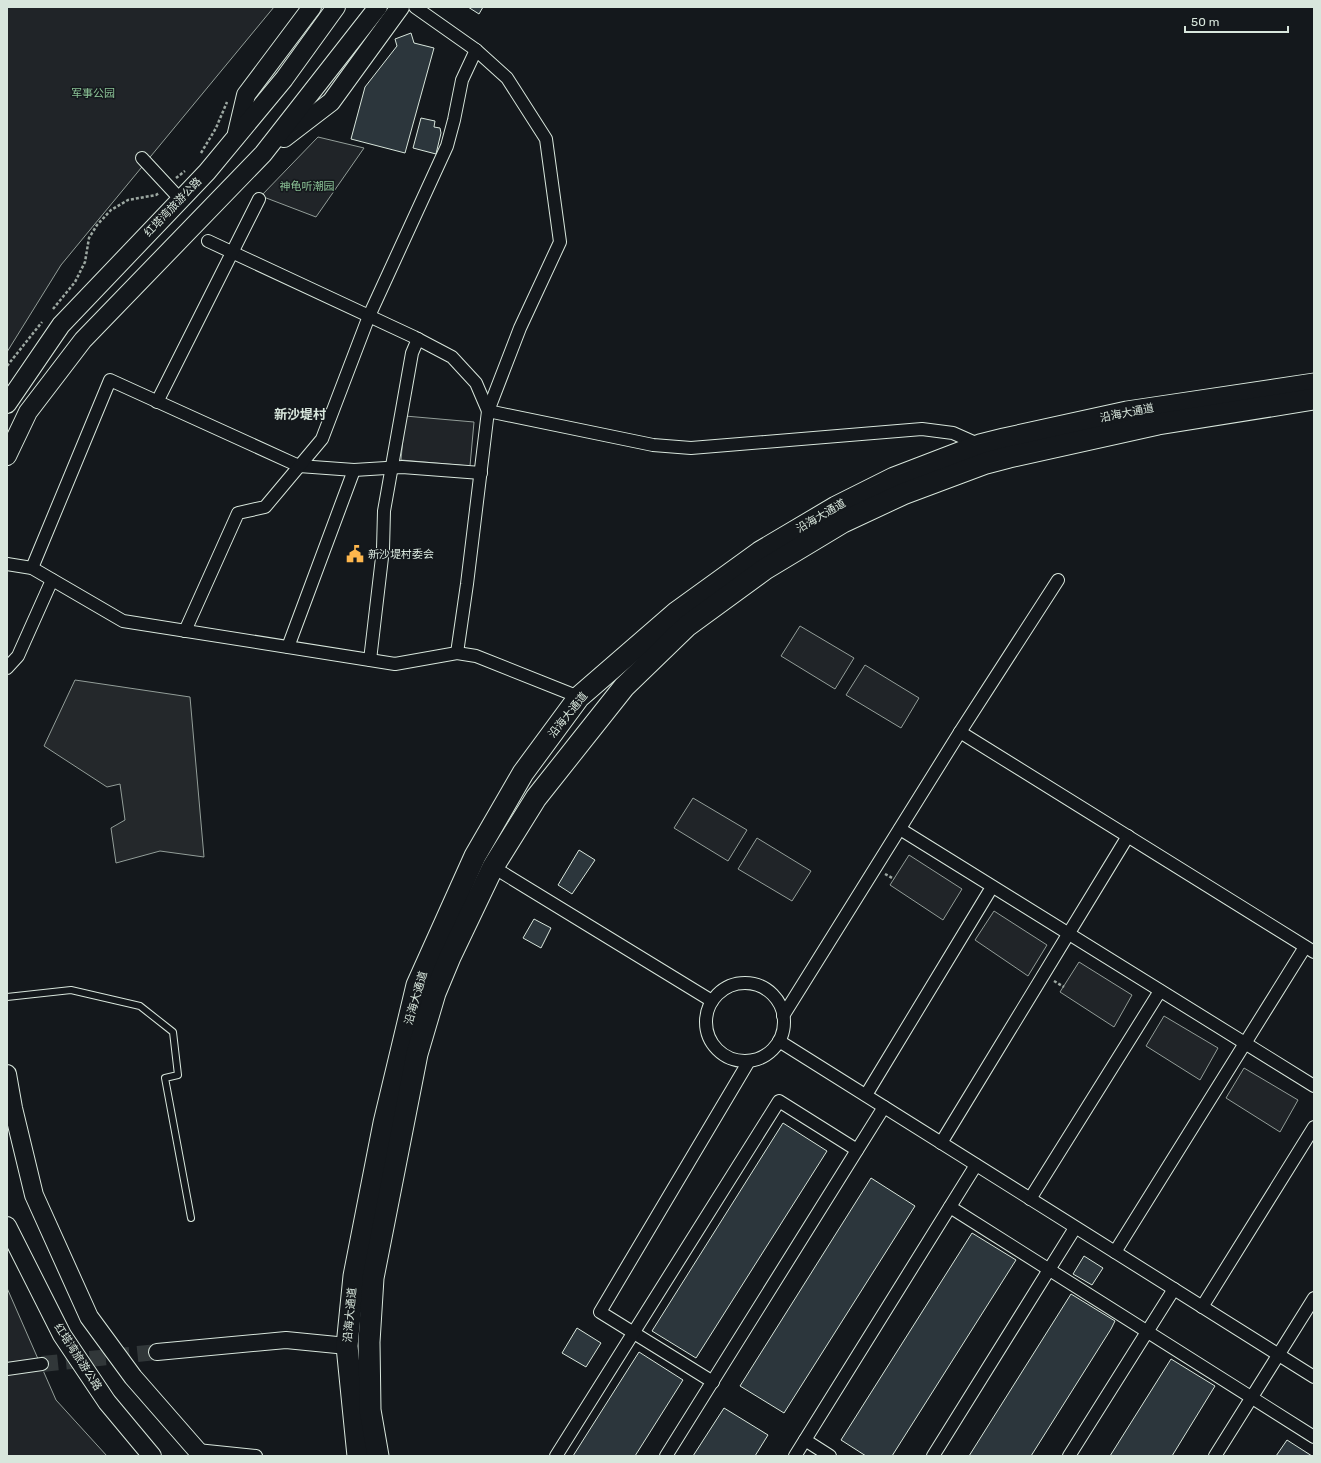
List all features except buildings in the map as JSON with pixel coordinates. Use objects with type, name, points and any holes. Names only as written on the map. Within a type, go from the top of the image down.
[{"type":"highway","name":"沿海大通道","points":[[368,1455],[370,1402],[369,1342],[373,1278],[413,1076],[435,993],[450,957],[493,867],[536,798],[624,687],[649,649],[677,612],[760,552],[830,510],[894,478],[980,445],[1127,412],[1314,384]]},
{"type":"highway","name":"沿海大通道","points":[[368,1455],[347,1346],[354,1276],[384,1123],[417,985],[475,856],[523,773],[580,697],[649,649],[687,626],[765,569],[842,522],[903,494],[1009,457],[1158,424],[1314,399]]},
{"type":"highway","points":[[475,856],[493,867]]},
{"type":"main road","points":[[236,137],[246,95],[312,7]]},
{"type":"main road","name":"红塔湾旅游公路","points":[[7,404],[61,325],[207,172],[284,79],[336,7]]},
{"type":"main road","points":[[7,456],[28,412],[83,340],[263,154],[378,7]]},
{"type":"main road","points":[[263,154],[331,102],[400,7]]},
{"type":"main road","points":[[7,1074],[13,1108],[34,1195],[89,1317],[132,1377],[200,1453]]},
{"type":"main road","name":"红塔湾旅游公路","points":[[7,1226],[62,1335],[107,1402],[152,1456]]},
{"type":"street","points":[[415,7],[476,50],[507,78],[546,138],[560,242],[520,328],[488,411],[457,652]]},
{"type":"street","points":[[185,631],[238,513],[265,508],[322,439],[369,316],[447,146],[462,80],[476,50]]},
{"type":"street","points":[[142,158],[181,200]]},
{"type":"street","points":[[157,402],[259,199]]},
{"type":"street","points":[[208,241],[418,339],[452,357],[476,383],[488,411]]},
{"type":"street","points":[[370,660],[383,549],[384,511],[412,352],[418,339]]},
{"type":"street","points":[[32,568],[110,380],[299,466],[354,470],[402,467],[481,473]]},
{"type":"street","points":[[488,411],[653,445],[691,448],[922,429],[953,433],[980,445]]},
{"type":"street","points":[[288,647],[354,470]]},
{"type":"street","points":[[7,564],[32,568],[123,621],[395,664],[457,652],[476,656],[580,697]]},
{"type":"street","points":[[7,668],[18,656],[52,580]]},
{"type":"street","points":[[783,1016],[960,732],[1058,580]]},
{"type":"street","points":[[960,732],[1310,950],[1245,1043],[1114,1252]]},
{"type":"street","points":[[900,829],[1314,1086]]},
{"type":"street","points":[[941,1143],[1128,836]]},
{"type":"street","points":[[493,867],[712,1001]]},
{"type":"street","points":[[866,1095],[992,887]]},
{"type":"street","points":[[746,984],[759,986],[770,993],[779,1003],[783,1016],[783,1029],[779,1041],[771,1051],[761,1058],[749,1061],[736,1060],[725,1056],[715,1048],[708,1037],[706,1019],[712,1001],[721,992],[733,986],[746,984]]},
{"type":"street","points":[[1030,1198],[1160,991]]},
{"type":"street","points":[[779,1041],[1314,1377]]},
{"type":"street","points":[[712,1382],[600,1312],[749,1061]]},
{"type":"street","points":[[556,1456],[779,1101],[857,1150]]},
{"type":"street","points":[[666,1456],[884,1107]]},
{"type":"street","points":[[1202,1307],[1314,1127]]},
{"type":"street","points":[[795,1456],[976,1165]]},
{"type":"street","points":[[950,1207],[1314,1437]]},
{"type":"street","points":[[933,1456],[1076,1228]]},
{"type":"street","points":[[1069,1456],[1174,1289]]},
{"type":"street","points":[[1215,1456],[1314,1298]]},
{"type":"street","points":[[157,1352],[286,1340],[347,1346]]},
{"type":"street","points":[[7,1369],[42,1364]]},
{"type":"street","points":[[805,1440],[830,1456]]},
{"type":"street","points":[[200,1453],[256,1456]]},
{"type":"lane","points":[[7,997],[71,990],[140,1006],[173,1032],[178,1075],[165,1078],[191,1218]]},
{"type":"path","points":[[50,312],[75,282],[85,262],[89,238],[97,224],[111,210],[128,200],[156,195]]},
{"type":"path","points":[[7,366],[46,318]]},
{"type":"green space","name":"军事公园","points":[[7,7],[274,7],[61,265],[7,352]]},
{"type":"green space","name":"神龟听潮园","points":[[318,137],[364,148],[316,217],[261,196]]},
{"type":"green space","points":[[405,416],[474,422],[470,466],[401,460]]},
{"type":"green space","points":[[800,626],[854,658],[835,689],[781,656]]},
{"type":"green space","points":[[865,665],[919,698],[901,728],[846,695]]},
{"type":"green space","points":[[693,798],[747,830],[728,861],[674,828]]},
{"type":"green space","points":[[757,838],[811,871],[792,901],[738,869]]},
{"type":"green space","points":[[909,855],[962,889],[943,920],[890,885]]},
{"type":"green space","points":[[994,911],[1047,945],[1028,976],[975,940]]},
{"type":"green space","points":[[1079,962],[1132,995],[1114,1027],[1060,992]]},
{"type":"green space","points":[[1164,1016],[1218,1048],[1200,1080],[1146,1046]]},
{"type":"green space","points":[[1244,1068],[1298,1100],[1280,1132],[1226,1098]]},
{"type":"green space","points":[[7,1288],[56,1400],[107,1456],[7,1456]]},
{"type":"shaded area","points":[[75,680],[190,697],[204,857],[160,851],[116,863],[111,828],[125,820],[120,784],[107,787],[44,746]]},
{"type":"tunnel","points":[[42,1364],[157,1352]]},
{"type":"place","name":"新沙堤村委会","points":[[355,554]]},
{"type":"district","name":"新沙堤村","points":[[300,414]]}]
